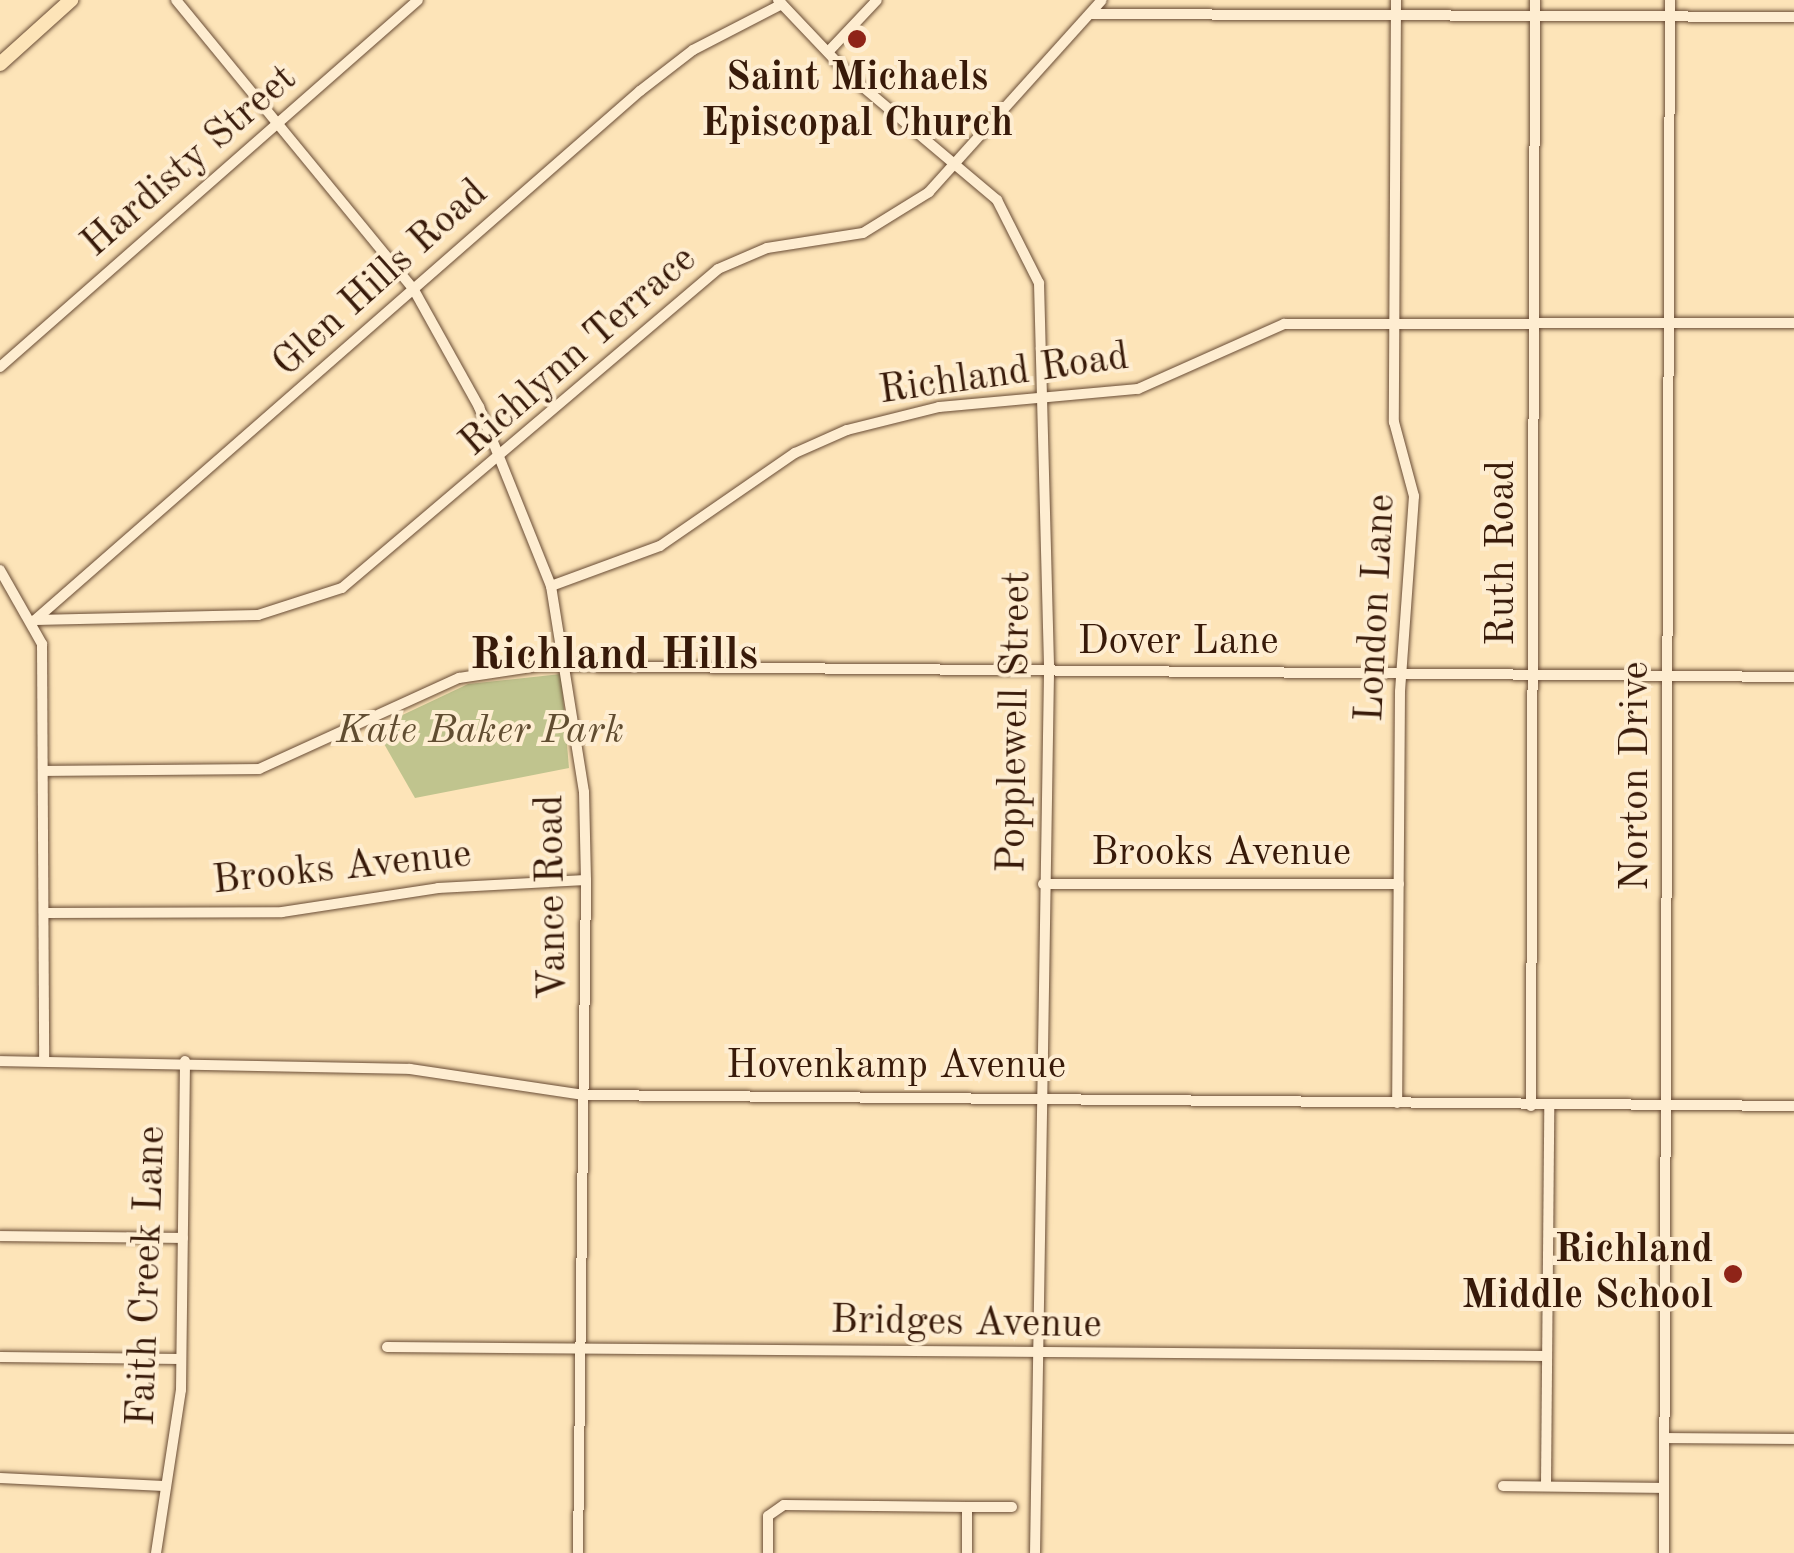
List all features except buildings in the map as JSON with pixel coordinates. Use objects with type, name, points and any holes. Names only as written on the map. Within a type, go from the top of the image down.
[{"type":"main road","points":[[0,64],[71,0]]},
{"type":"street","name":"Vance Road","points":[[176,0],[281,122],[414,290],[502,458],[551,586],[566,666],[586,880],[578,1553]]},
{"type":"street","name":"Hardisty Street","points":[[0,368],[418,0]]},
{"type":"street","points":[[828,52],[877,0]]},
{"type":"street","name":"Richlynn Terrace","points":[[34,620],[212,619],[312,601],[374,567],[718,269],[768,248],[864,232],[957,165],[1102,0]]},
{"type":"street","name":"London Lane","points":[[1396,0],[1394,422],[1414,484],[1403,674],[1397,1102]]},
{"type":"street","name":"Ruth Road","points":[[1531,1106],[1535,0]]},
{"type":"street","name":"Norton Drive","points":[[1664,1553],[1670,0]]},
{"type":"street","name":"Popplewell Street","points":[[780,2],[828,52],[998,200],[1029,257],[1046,322],[1049,673],[1035,1553]]},
{"type":"street","name":"Glen Hills Road","points":[[34,620],[640,91],[716,36],[780,2]]},
{"type":"street","points":[[1090,14],[1794,17]]},
{"type":"street","name":"Richland Road","points":[[551,586],[660,546],[794,452],[847,430],[939,407],[1048,400],[1161,382],[1284,324],[1794,323]]},
{"type":"street","points":[[0,570],[34,620],[44,771],[44,1058]]},
{"type":"street","name":"Dover Lane","points":[[44,771],[259,769],[459,678],[566,666],[1794,677]]},
{"type":"street","name":"Brooks Avenue","points":[[44,914],[282,912],[438,888],[586,880]]},
{"type":"street","name":"Brooks Avenue","points":[[1043,884],[1399,884]]},
{"type":"street","name":"Hovenkamp Avenue","points":[[0,1062],[44,1058],[410,1069],[584,1095],[1794,1106]]},
{"type":"street","name":"Faith Creek Lane","points":[[156,1553],[182,1360],[186,1061]]},
{"type":"street","points":[[1546,1485],[1550,1106]]},
{"type":"street","points":[[0,1236],[183,1238]]},
{"type":"street","name":"Bridges Avenue","points":[[386,1347],[1546,1356]]},
{"type":"street","points":[[0,1358],[182,1360]]},
{"type":"street","points":[[1664,1438],[1794,1439]]},
{"type":"street","points":[[0,1478],[164,1486]]},
{"type":"street","points":[[1503,1486],[1664,1488]]},
{"type":"street","points":[[768,1553],[768,1516],[784,1505],[1012,1506]]},
{"type":"street","points":[[967,1507],[967,1553]]},
{"type":"green space","name":"Kate Baker Park","points":[[561,674],[569,768],[415,798],[375,728],[468,684]]},
{"type":"place","name":"Saint Michaels Episcopal Church","points":[[857,39]]},
{"type":"place","name":"Richland Middle School","points":[[1733,1274]]},
{"type":"district","name":"Richland Hills","points":[[614,657]]}]
